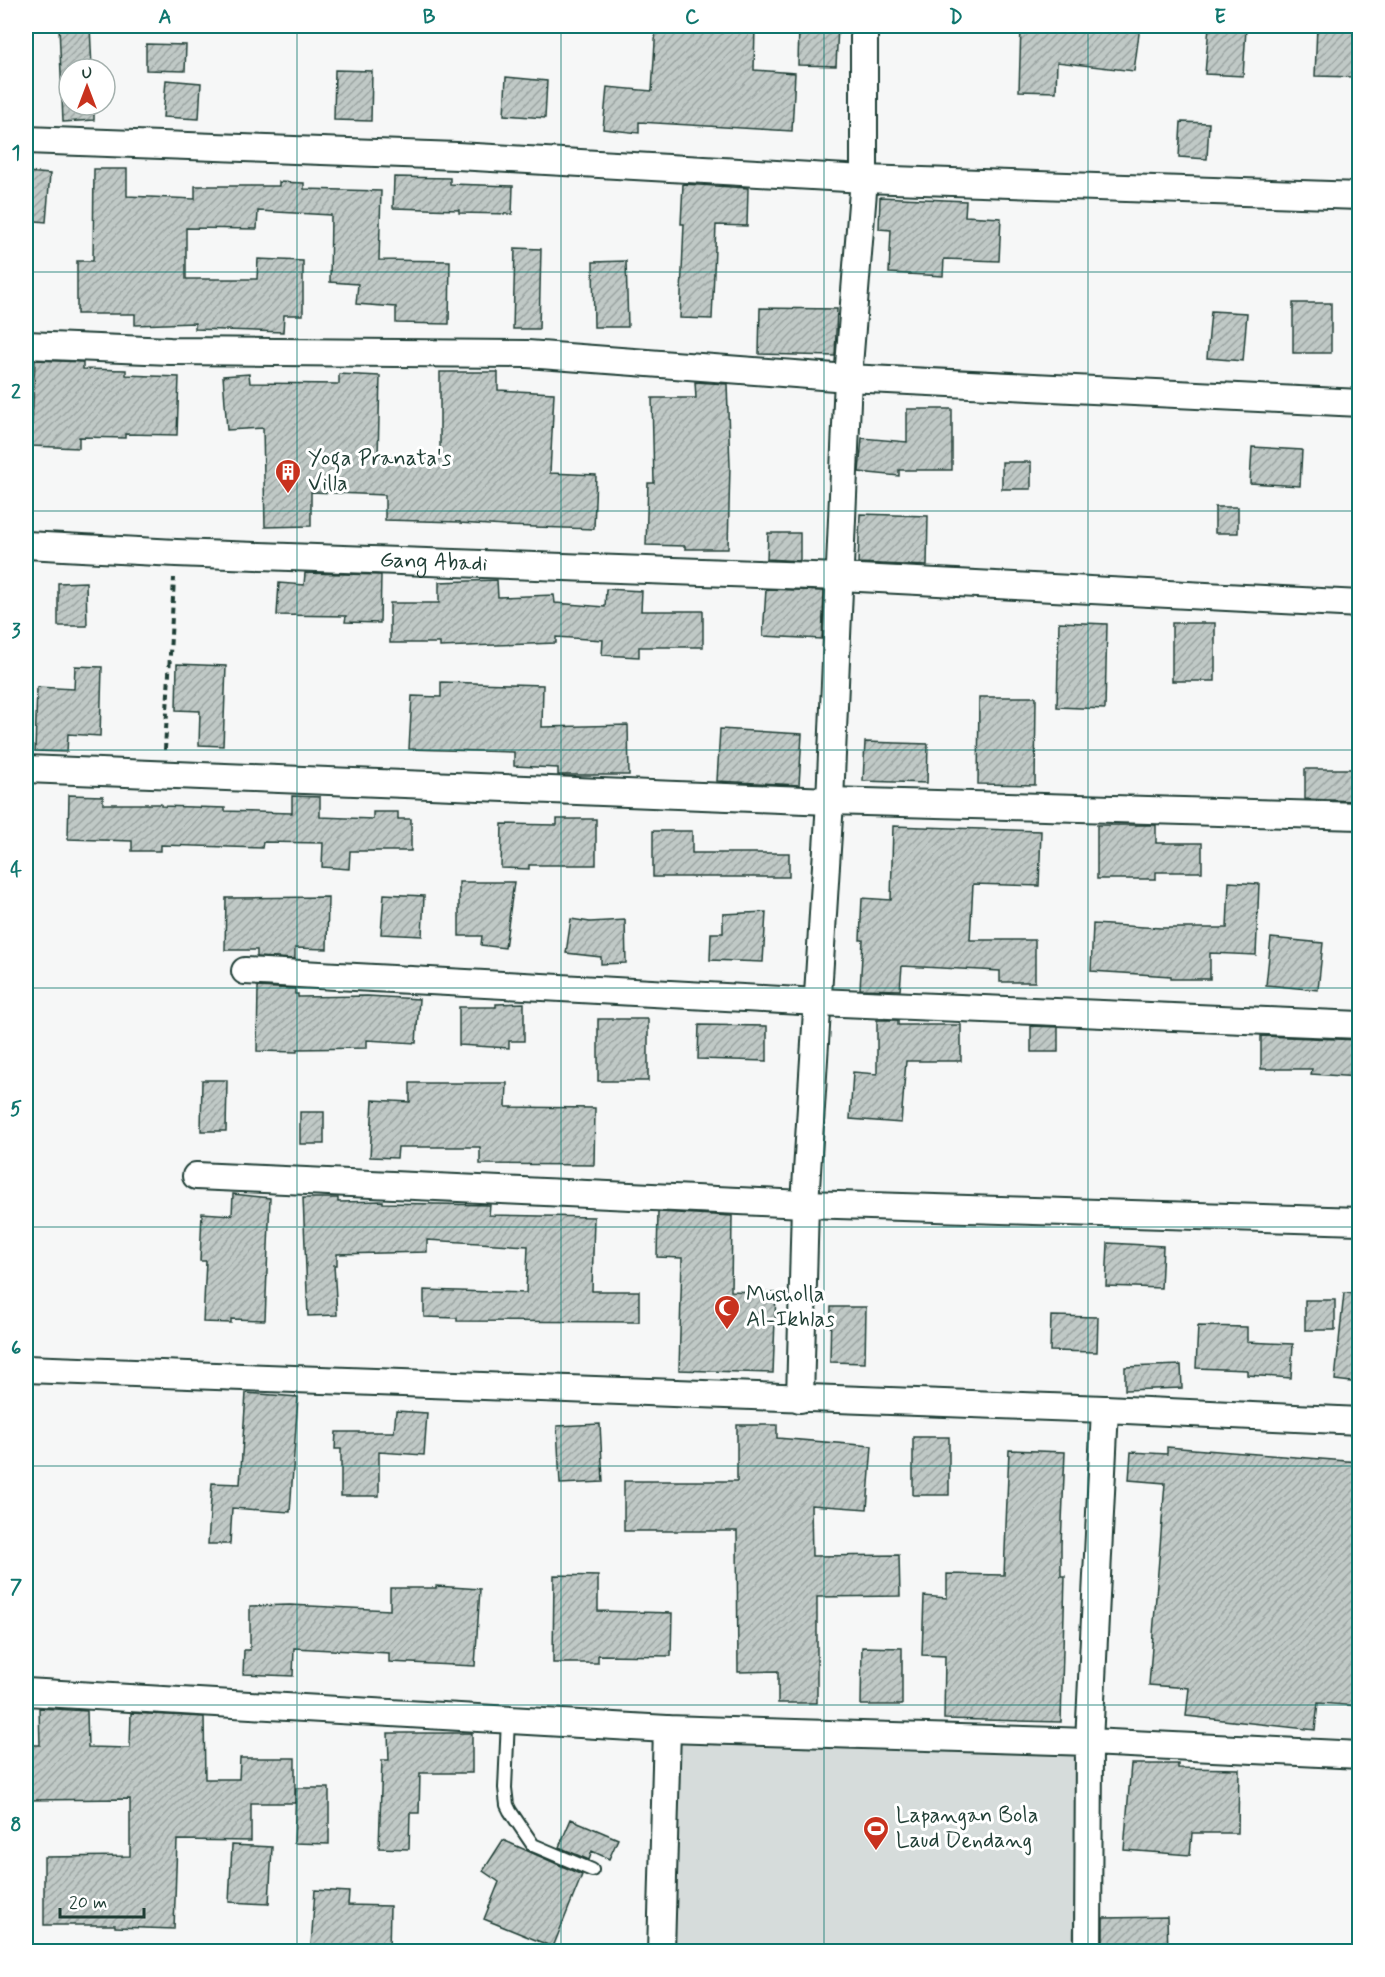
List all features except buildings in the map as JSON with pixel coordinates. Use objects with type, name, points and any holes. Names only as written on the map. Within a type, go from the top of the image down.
[{"type":"street","points":[[800,1399],[805,1204],[830,801],[848,378],[864,179],[864,26]]},
{"type":"street","points":[[26,140],[457,156],[864,179],[1359,196]]},
{"type":"street","points":[[26,345],[170,351],[527,354],[848,378],[1359,403]]},
{"type":"street","name":"Gang Abadi","points":[[26,545],[176,553],[840,577],[1359,604]]},
{"type":"street","points":[[26,769],[830,801],[1359,816]]},
{"type":"street","points":[[245,971],[818,1002],[1359,1025]]},
{"type":"street","points":[[196,1176],[805,1204],[1359,1221]]},
{"type":"street","points":[[26,1369],[1105,1409],[1359,1421]]},
{"type":"street","points":[[1088,1952],[1089,1742],[1105,1409]]},
{"type":"street","points":[[26,1692],[668,1729],[1089,1742],[1359,1755]]},
{"type":"street","points":[[661,1952],[668,1729]]},
{"type":"lane","points":[[508,1720],[505,1788],[510,1811],[533,1845],[592,1870]]},
{"type":"path","points":[[164,774],[176,553]]},
{"type":"shaded area","name":"Lapangan Bola Laud Dendang","points":[[680,1742],[1078,1752],[1073,1951],[674,1952]]},
{"type":"place","name":"Yoga Pranata's Villa","points":[[288,495]]},
{"type":"place","name":"Musholla Al-Ikhlas","points":[[727,1331]]},
{"type":"place","name":"Lapangan Bola Laud Dendang","points":[[876,1852]]}]
